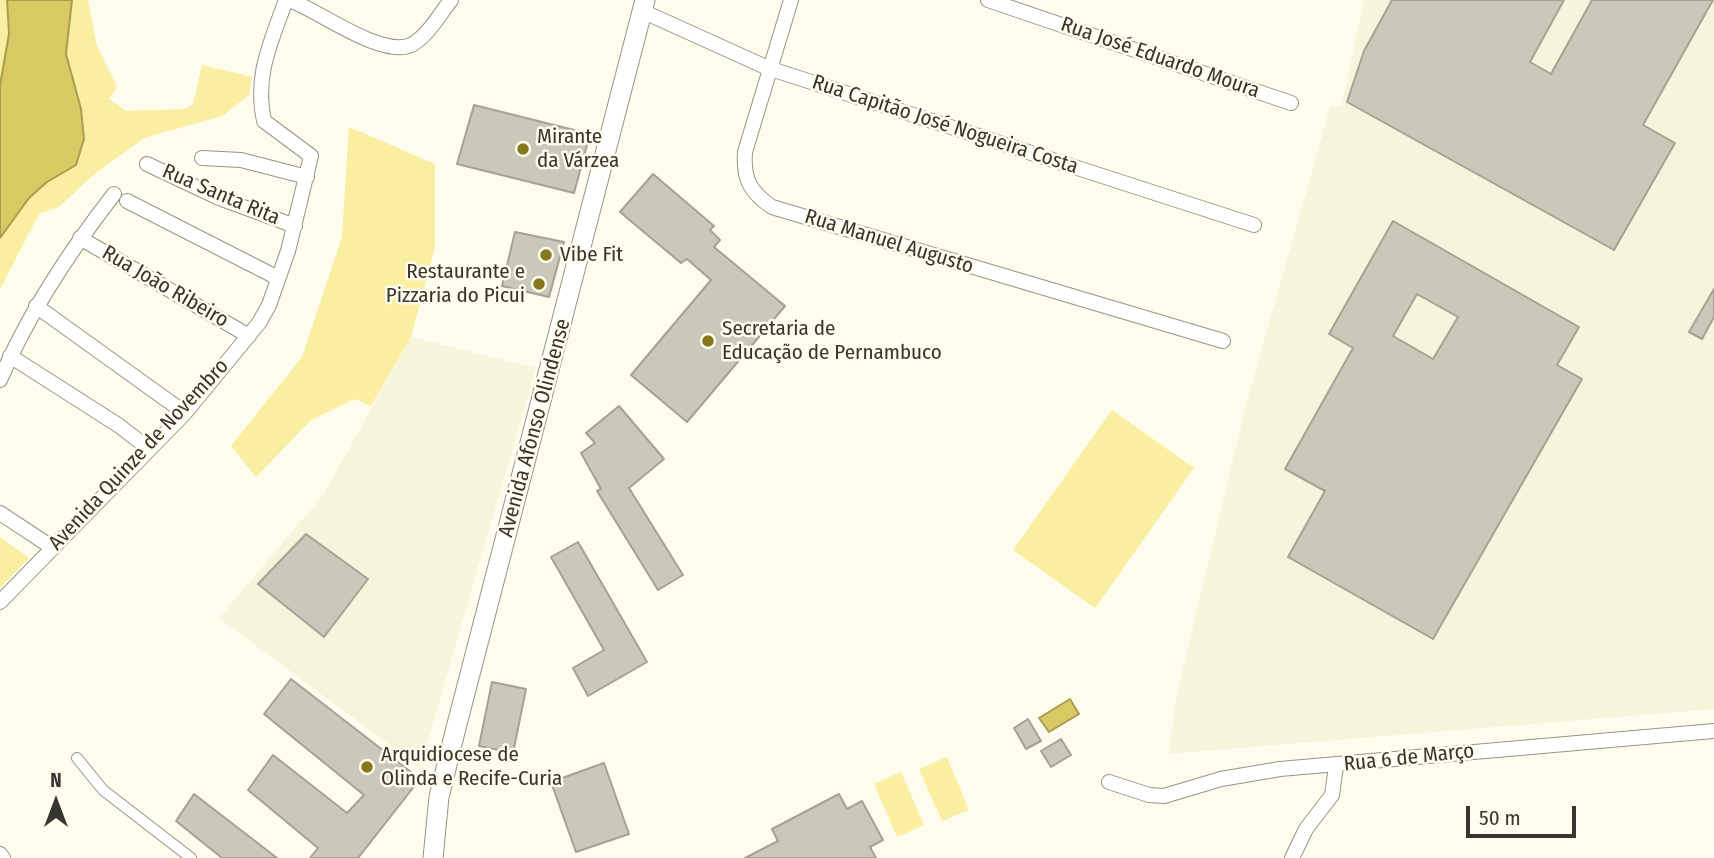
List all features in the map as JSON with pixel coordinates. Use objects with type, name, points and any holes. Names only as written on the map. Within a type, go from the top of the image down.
[{"type":"main road","name":"Avenida Afonso Olindense","points":[[433,858],[439,797],[456,728],[643,6]]},
{"type":"street","points":[[288,0],[308,6],[382,46],[400,47],[421,37],[451,0]]},
{"type":"street","name":"Avenida Quinze de Novembro","points":[[0,602],[185,413],[249,336],[269,305],[295,226],[311,156],[264,121],[258,95],[264,61],[288,0]]},
{"type":"street","name":"Rua Manuel Augusto","points":[[791,0],[768,68],[745,152],[743,173],[754,195],[772,207],[1223,341]]},
{"type":"street","name":"Rua José Eduardo Moura","points":[[988,0],[1292,103]]},
{"type":"street","name":"Rua Capitão José Nogueira Costa","points":[[643,6],[768,68],[1254,225]]},
{"type":"street","points":[[202,158],[241,160],[307,177]]},
{"type":"street","name":"Rua Santa Rita","points":[[147,163],[219,198],[295,226]]},
{"type":"street","points":[[0,380],[36,306],[80,238],[121,197],[278,278]]},
{"type":"street","name":"Rua João Ribeiro","points":[[80,238],[249,336]]},
{"type":"street","points":[[36,306],[185,413]]},
{"type":"street","points":[[10,356],[118,425],[148,448]]},
{"type":"street","points":[[0,513],[53,548]]},
{"type":"street","name":"Rua 6 de Março","points":[[1109,782],[1149,795],[1164,796],[1221,779],[1280,769],[1714,731]]},
{"type":"street","points":[[77,758],[103,790],[191,858]]},
{"type":"street","points":[[1292,858],[1306,830],[1332,795],[1336,766]]},
{"type":"shaded area","points":[[0,0],[7,0],[9,34],[0,84]]},
{"type":"shaded area","points":[[7,0],[72,0],[66,54],[81,109],[84,139],[76,165],[47,182],[29,198],[0,238],[0,85],[9,34]]},
{"type":"shaded area","points":[[72,0],[88,0],[97,46],[117,87],[109,99],[126,111],[185,109],[193,104],[202,65],[252,77],[249,95],[222,116],[144,138],[92,176],[59,207],[39,214],[0,289],[0,238],[29,198],[47,182],[76,165],[84,139],[81,109],[66,54]]},
{"type":"shaded area","points":[[1364,0],[1714,0],[1714,709],[1168,754],[1178,689],[1246,405],[1330,107],[1342,105]]},
{"type":"shaded area","points":[[349,127],[435,164],[435,247],[411,337],[371,406],[355,399],[311,420],[256,477],[231,446],[302,357],[342,237]]},
{"type":"shaded area","points":[[411,337],[536,368],[420,768],[219,618],[324,494]]},
{"type":"shaded area","points":[[1112,410],[1194,468],[1095,608],[1013,550]]},
{"type":"shaded area","points":[[0,537],[29,558],[0,588]]},
{"type":"shaded area","points":[[1070,699],[1079,714],[1049,732],[1039,718]]},
{"type":"shaded area","points":[[947,757],[969,810],[942,821],[919,769]]},
{"type":"shaded area","points":[[901,772],[924,825],[897,837],[874,784]]},
{"type":"building","points":[[1392,0],[1564,0],[1530,62],[1551,74],[1592,0],[1713,0],[1643,125],[1675,143],[1614,250],[1347,102],[1364,51]]},
{"type":"building","name":"Mirante da Várzea","points":[[474,105],[590,134],[574,193],[457,164]]},
{"type":"building","name":"Secretaria de Educação de Pernambuco","points":[[653,174],[714,226],[710,230],[720,240],[714,247],[785,306],[687,422],[631,375],[711,280],[687,259],[681,263],[620,212]]},
{"type":"building","points":[[1393,221],[1579,327],[1557,365],[1582,379],[1433,639],[1288,557],[1325,491],[1285,469],[1353,348],[1329,334]],"holes":[[[1417,294],[1458,317],[1433,359],[1393,336]]]},
{"type":"building","points":[[515,232],[564,242],[549,297],[502,286]]},
{"type":"building","points":[[1714,289],[1714,317],[1702,339],[1689,332]]},
{"type":"building","points":[[619,406],[664,459],[629,488],[683,575],[658,590],[597,491],[601,489],[581,453],[595,443],[586,433]]},
{"type":"building","points":[[306,534],[368,579],[324,637],[258,584]]},
{"type":"building","points":[[578,542],[647,662],[588,696],[573,668],[604,650],[551,557]]},
{"type":"building","name":"Arquidiocese de Olinda e Recife-Curia","points":[[291,679],[420,779],[358,858],[310,858],[318,848],[248,790],[273,755],[347,813],[364,795],[264,714]]},
{"type":"building","points":[[492,682],[526,689],[513,753],[479,746]]},
{"type":"building","points":[[1028,719],[1041,741],[1026,749],[1014,728]]},
{"type":"building","points":[[1061,739],[1071,755],[1051,767],[1041,751]]},
{"type":"building","points":[[604,763],[629,834],[576,852],[551,782]]},
{"type":"building","points":[[194,794],[277,858],[222,858],[176,821]]},
{"type":"building","points":[[839,794],[847,809],[862,801],[883,840],[870,847],[876,858],[745,858],[778,841],[772,829]]},
{"type":"place","name":"Mirante da Várzea","points":[[523,149]]},
{"type":"place","name":"Vibe Fit","points":[[546,255]]},
{"type":"place","name":"Restaurante e Pizzaria do Picui","points":[[539,284]]},
{"type":"place","name":"Secretaria de Educação de Pernambuco","points":[[708,341]]},
{"type":"place","name":"Arquidiocese de Olinda e Recife-Curia","points":[[367,767]]}]
